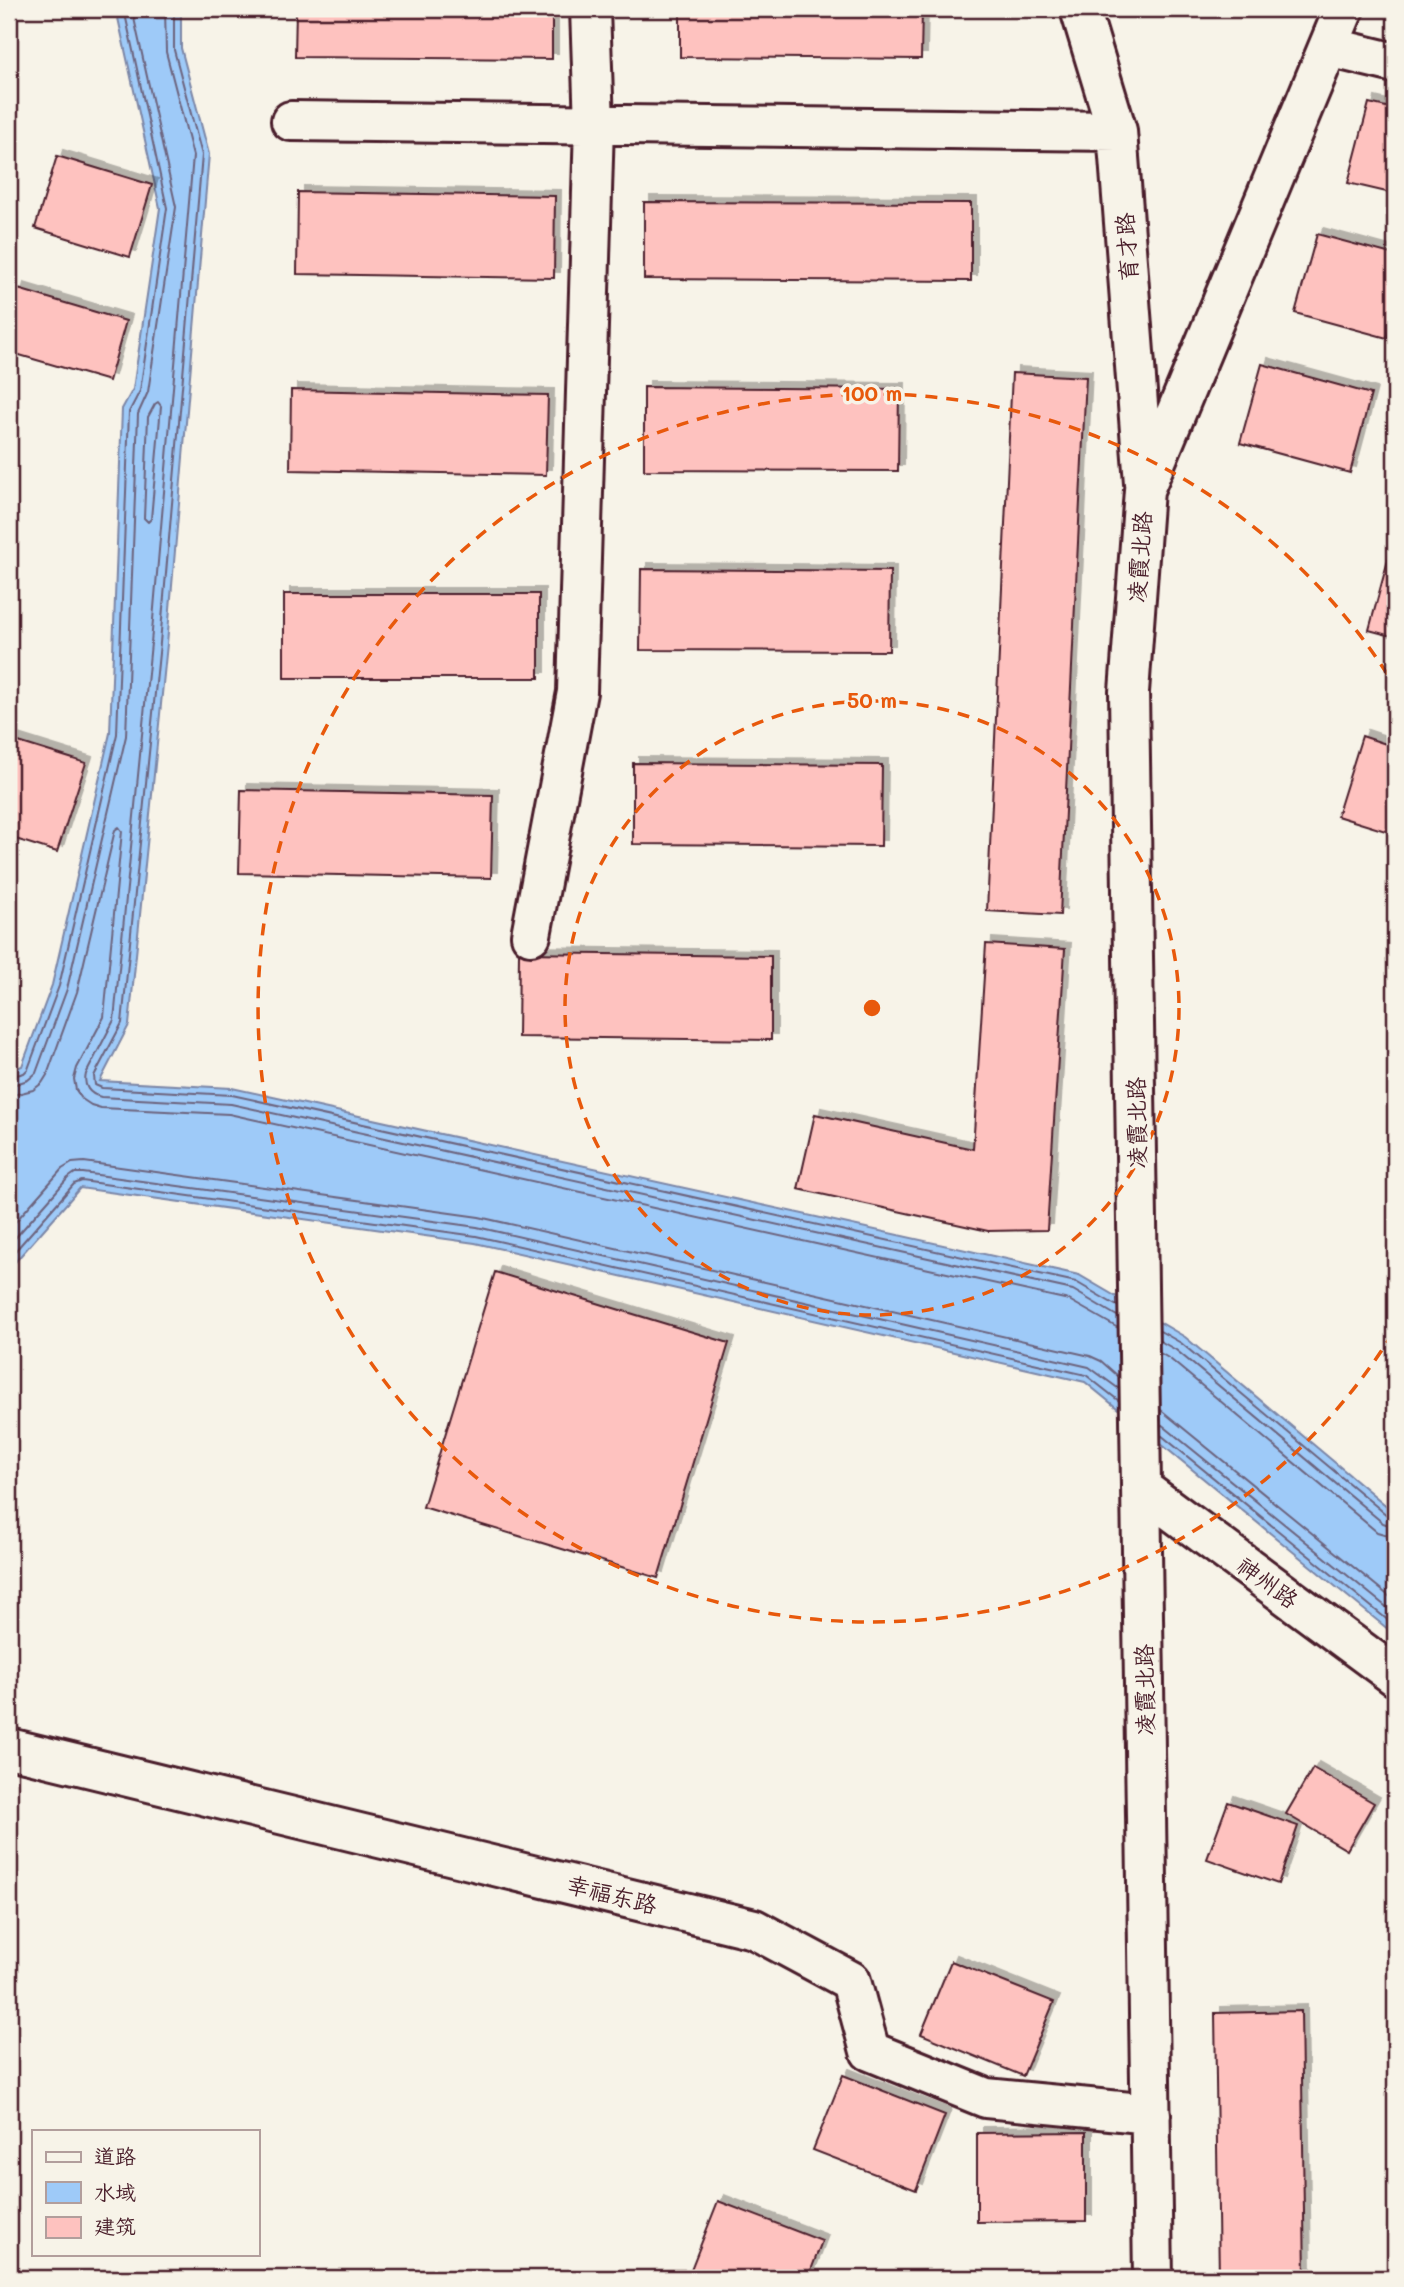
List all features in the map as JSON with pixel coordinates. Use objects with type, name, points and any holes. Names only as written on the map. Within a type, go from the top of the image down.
[{"type":"street","points":[[530,935],[577,692],[593,125],[590,9]]},
{"type":"street","name":"育才路","points":[[1080,9],[1117,131],[1144,490]]},
{"type":"street","name":"凌霞北路","points":[[1153,2278],[1129,692],[1144,490],[1345,9]]},
{"type":"street","points":[[1329,47],[1395,63]]},
{"type":"street","points":[[291,121],[1117,131]]},
{"type":"street","name":"神州路","points":[[1141,1488],[1395,1676]]},
{"type":"street","name":"幸福东路","points":[[9,1748],[754,1929],[851,1981],[870,2051],[985,2098],[1151,2114]]},
{"type":"water","points":[[116,9],[181,9],[181,48],[209,154],[167,644],[129,1025],[100,1081],[232,1088],[1079,1275],[1185,1337],[1395,1513],[1395,1635],[1085,1382],[475,1243],[80,1188],[9,1269],[9,1071],[22,1066],[52,985],[110,733],[122,409],[133,389],[160,208]]},
{"type":"building","points":[[296,9],[552,9],[552,59],[295,57]]},
{"type":"building","points":[[680,9],[922,9],[921,59],[680,57]]},
{"type":"building","points":[[1369,103],[1395,109],[1395,194],[1348,183]]},
{"type":"building","points":[[57,156],[152,185],[130,257],[35,228]]},
{"type":"building","points":[[298,192],[555,196],[554,278],[297,274]]},
{"type":"building","points":[[644,202],[971,203],[971,281],[644,279]]},
{"type":"building","points":[[1317,234],[1395,255],[1395,307],[1387,338],[1295,313]]},
{"type":"building","points":[[18,289],[126,321],[109,381],[9,352],[9,322]]},
{"type":"building","points":[[1262,364],[1371,394],[1350,473],[1240,443]]},
{"type":"building","points":[[1012,373],[1086,377],[1060,915],[987,911]]},
{"type":"building","points":[[644,387],[899,389],[898,471],[644,470]]},
{"type":"building","points":[[291,390],[548,395],[546,475],[290,470]]},
{"type":"building","points":[[1391,549],[1395,550],[1395,637],[1369,630]]},
{"type":"building","points":[[641,569],[890,571],[889,651],[640,650]]},
{"type":"building","points":[[284,594],[539,594],[539,678],[284,678]]},
{"type":"building","points":[[1362,736],[1395,747],[1395,834],[1337,816]]},
{"type":"building","points":[[9,739],[86,763],[57,852],[9,837]]},
{"type":"building","points":[[633,763],[882,765],[881,846],[633,844]]},
{"type":"building","points":[[241,790],[493,795],[491,878],[239,873]]},
{"type":"building","points":[[986,944],[1065,949],[1047,1230],[988,1231],[798,1189],[815,1114],[973,1149]]},
{"type":"building","points":[[519,953],[771,956],[771,1040],[518,1037]]},
{"type":"building","points":[[495,1272],[729,1343],[658,1578],[423,1507]]},
{"type":"building","points":[[1313,1768],[1374,1803],[1347,1850],[1286,1814]]},
{"type":"building","points":[[1228,1802],[1298,1826],[1278,1884],[1207,1859]]},
{"type":"building","points":[[951,1961],[1054,2002],[1023,2076],[921,2034]]},
{"type":"building","points":[[1301,2011],[1305,2278],[1219,2278],[1215,2013]]},
{"type":"building","points":[[843,2075],[945,2115],[916,2190],[813,2150]]},
{"type":"building","points":[[1086,2132],[1086,2221],[977,2222],[977,2133]]},
{"type":"building","points":[[718,2201],[822,2241],[808,2278],[688,2277]]}]
